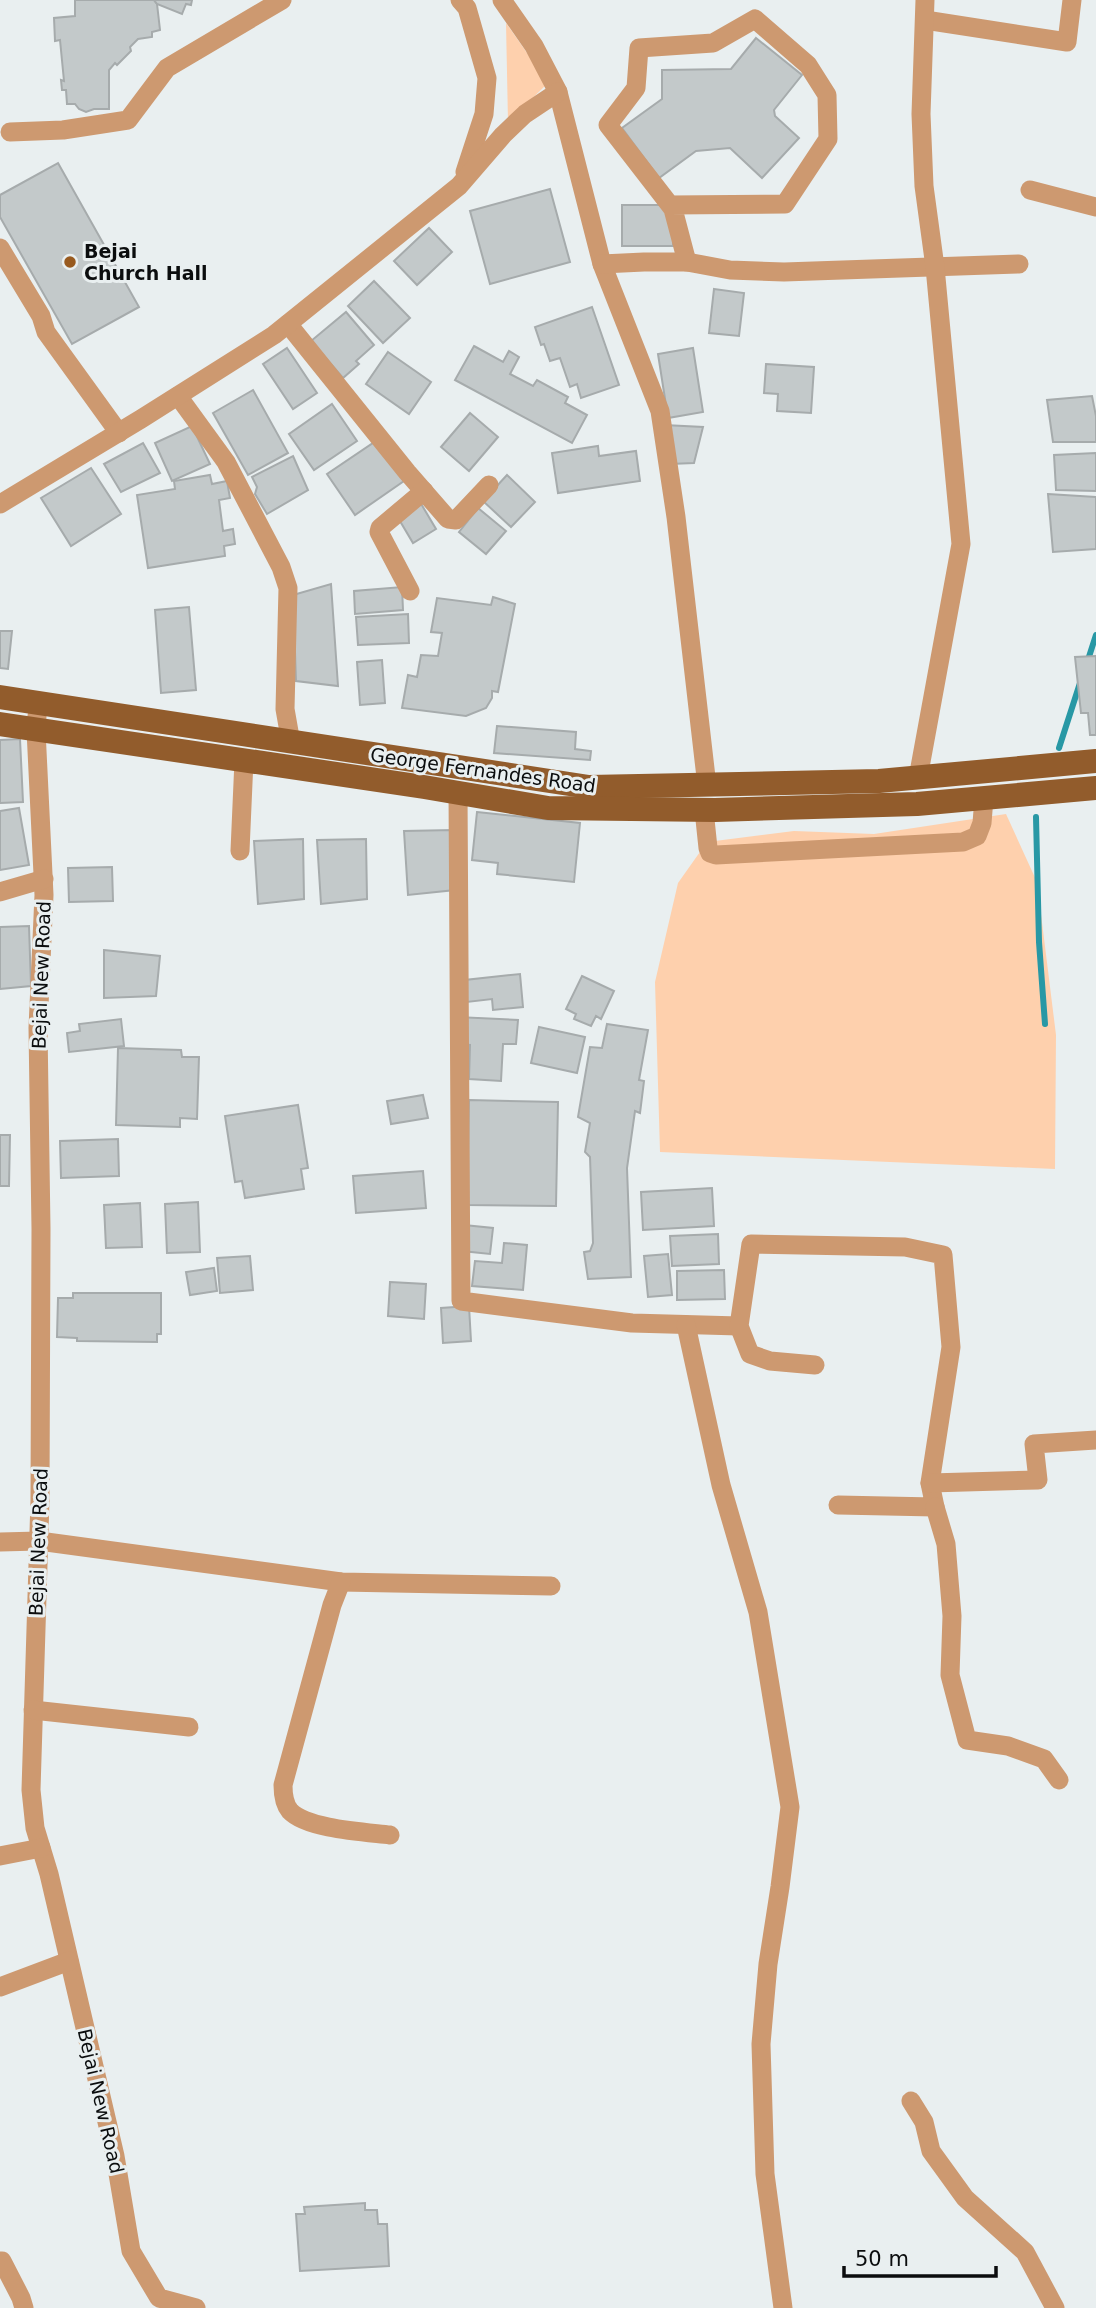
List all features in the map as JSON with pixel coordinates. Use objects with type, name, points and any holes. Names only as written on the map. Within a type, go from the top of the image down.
[{"type":"main road","name":"George Fernandes Road","points":[[0,697],[589,787],[879,781],[1096,761]]},
{"type":"main road","name":"George Fernandes Road","points":[[0,724],[458,792],[548,808],[704,810],[917,804],[1096,788]]},
{"type":"street","points":[[10,132],[63,130],[128,120],[167,68],[282,0]]},
{"type":"street","points":[[459,186],[471,159],[484,114],[487,78],[467,8],[460,0]]},
{"type":"street","points":[[502,0],[534,46],[558,92],[602,264],[660,411],[676,517],[707,786]]},
{"type":"street","points":[[918,778],[961,544],[935,267],[924,186],[922,138],[925,0]]},
{"type":"street","points":[[925,20],[1067,41],[1072,0]]},
{"type":"street","points":[[670,205],[785,204],[828,139],[827,95],[808,65],[755,19],[713,43],[639,48],[636,88],[608,125],[673,209],[687,262]]},
{"type":"street","points":[[0,504],[274,335],[459,186],[525,114],[558,92]]},
{"type":"street","points":[[1030,190],[1093,206]]},
{"type":"street","points":[[0,248],[41,316],[46,332],[119,433]]},
{"type":"street","points":[[602,264],[687,262],[730,270],[784,272],[1019,264]]},
{"type":"street","points":[[288,324],[448,519],[453,521],[489,485]]},
{"type":"street","points":[[178,396],[226,462],[281,567],[288,588],[285,709],[292,743]]},
{"type":"street","points":[[410,591],[379,531],[424,491]]},
{"type":"street","name":"Bejai New Road","points":[[38,703],[36,730],[44,879],[38,1028],[41,1229],[39,1541],[31,1790],[35,1828],[115,2156],[131,2251],[160,2303],[196,2308]]},
{"type":"street","points":[[240,851],[244,760]]},
{"type":"street","points":[[458,792],[461,1301],[632,1323],[739,1326]]},
{"type":"street","points":[[704,810],[708,848],[710,853],[716,855],[963,842],[977,836],[982,824],[984,798]]},
{"type":"street","points":[[0,892],[44,879]]},
{"type":"street","points":[[815,1365],[770,1362],[750,1354],[739,1326],[751,1244],[905,1247],[943,1255],[951,1347],[930,1483],[946,1544],[952,1616],[950,1675],[967,1740],[1008,1746],[1044,1759],[1059,1780]]},
{"type":"street","points":[[686,1325],[721,1485],[758,1612],[790,1807],[768,1964],[761,2044],[765,2174],[783,2308]]},
{"type":"street","points":[[930,1483],[1038,1480],[1034,1444],[1096,1440]]},
{"type":"street","points":[[838,1505],[935,1507]]},
{"type":"street","points":[[0,1542],[39,1541],[341,1582],[551,1586]]},
{"type":"street","points":[[341,1582],[332,1605],[283,1785],[284,1798],[290,1811],[312,1823],[390,1835]]},
{"type":"street","points":[[33,1710],[189,1727]]},
{"type":"street","points":[[0,1856],[41,1848]]},
{"type":"street","points":[[0,1987],[69,1961]]},
{"type":"street","points":[[911,2101],[924,2122],[931,2151],[965,2198],[1025,2252],[1055,2308]]},
{"type":"street","points":[[0,2261],[24,2308]]},
{"type":"shaded area","points":[[506,23],[548,83],[508,122]]},
{"type":"shaded area","points":[[1006,814],[1037,882],[1056,1035],[1055,1169],[660,1152],[655,982],[678,883],[707,842],[794,831],[874,834]]},
{"type":"building","points":[[75,0],[154,0],[157,4],[160,30],[152,32],[152,37],[138,39],[130,47],[131,51],[109,70],[109,109],[86,112],[75,104],[67,104],[66,90],[62,90],[61,80],[64,81],[60,40],[55,41],[54,18],[75,16]]},
{"type":"building","points":[[154,0],[192,0],[191,5],[186,4],[182,14],[157,4]]},
{"type":"building","points":[[756,38],[802,75],[774,110],[775,116],[799,138],[762,178],[730,148],[696,151],[659,178],[622,128],[662,99],[662,70],[731,69]]},
{"type":"building","name":"Bejai Church Hall","points":[[58,163],[139,307],[72,344],[0,217],[0,195]]},
{"type":"building","points":[[550,189],[570,262],[490,284],[470,211]]},
{"type":"building","points":[[622,205],[673,205],[673,246],[622,246]]},
{"type":"building","points":[[429,228],[452,252],[417,285],[394,261]]},
{"type":"building","points":[[374,281],[410,318],[383,343],[348,306]]},
{"type":"building","points":[[714,289],[744,293],[739,336],[709,333]]},
{"type":"building","points":[[592,307],[619,385],[581,398],[577,384],[570,387],[560,358],[550,361],[535,327]]},
{"type":"building","points":[[346,312],[374,345],[356,361],[359,364],[343,378],[311,341]]},
{"type":"building","points":[[474,346],[503,362],[509,351],[519,357],[510,374],[533,386],[537,380],[568,397],[565,403],[587,415],[572,443],[455,380]]},
{"type":"building","points":[[287,348],[317,393],[293,409],[263,364]]},
{"type":"building","points":[[693,348],[703,412],[668,418],[658,354]]},
{"type":"building","points":[[388,352],[431,382],[409,414],[366,384]]},
{"type":"building","points":[[766,364],[814,367],[811,413],[777,411],[778,394],[764,393]]},
{"type":"building","points":[[253,390],[288,453],[248,475],[213,413]]},
{"type":"building","points":[[1092,396],[1096,416],[1096,442],[1053,442],[1047,400]]},
{"type":"building","points":[[332,404],[357,441],[314,470],[289,434]]},
{"type":"building","points":[[470,413],[498,437],[469,471],[441,447]]},
{"type":"building","points":[[664,425],[703,427],[694,463],[670,464]]},
{"type":"building","points":[[192,426],[210,464],[172,481],[155,443]]},
{"type":"building","points":[[376,441],[404,481],[355,515],[327,474]]},
{"type":"building","points":[[143,443],[160,473],[121,492],[104,464]]},
{"type":"building","points":[[598,446],[599,456],[636,451],[640,481],[558,493],[552,453]]},
{"type":"building","points":[[1096,453],[1096,491],[1056,490],[1054,455]]},
{"type":"building","points":[[293,456],[308,490],[267,514],[255,494],[257,487],[252,477]]},
{"type":"building","points":[[91,468],[121,514],[71,546],[41,498]]},
{"type":"building","points":[[210,475],[212,484],[227,481],[230,498],[219,500],[223,531],[233,529],[235,544],[224,546],[225,556],[148,568],[137,495],[175,489],[174,481]]},
{"type":"building","points":[[507,475],[535,502],[511,527],[483,501]]},
{"type":"building","points":[[1048,494],[1096,497],[1096,549],[1053,552]]},
{"type":"building","points":[[420,502],[436,529],[413,543],[397,516]]},
{"type":"building","points":[[478,508],[506,531],[486,554],[459,532]]},
{"type":"building","points":[[331,584],[338,686],[296,681],[293,595]]},
{"type":"building","points":[[402,587],[403,610],[355,614],[354,591]]},
{"type":"building","points":[[493,597],[515,604],[498,692],[492,691],[492,698],[486,708],[466,716],[402,708],[408,675],[417,677],[421,655],[438,656],[442,633],[431,632],[437,598],[491,605]]},
{"type":"building","points":[[189,607],[196,690],[161,693],[155,610]]},
{"type":"building","points":[[408,614],[409,643],[358,645],[356,617]]},
{"type":"building","points":[[0,631],[12,631],[8,669],[0,668]]},
{"type":"building","points":[[1096,656],[1096,735],[1090,735],[1088,713],[1081,713],[1075,657]]},
{"type":"building","points":[[382,660],[385,703],[360,705],[357,662]]},
{"type":"building","points":[[497,726],[576,732],[575,749],[591,751],[590,760],[494,753]]},
{"type":"building","points":[[20,739],[23,802],[0,803],[0,740]]},
{"type":"building","points":[[19,808],[29,865],[0,870],[0,811]]},
{"type":"building","points":[[477,812],[580,823],[574,882],[497,874],[498,863],[472,860]]},
{"type":"building","points":[[453,830],[455,890],[408,895],[404,831]]},
{"type":"building","points":[[303,839],[304,899],[258,904],[254,841]]},
{"type":"building","points":[[366,839],[367,899],[321,904],[317,840]]},
{"type":"building","points":[[112,867],[113,901],[69,902],[68,868]]},
{"type":"building","points":[[29,926],[31,986],[0,989],[0,927]]},
{"type":"building","points":[[104,950],[160,956],[156,996],[104,998]]},
{"type":"building","points":[[520,974],[523,1007],[493,1010],[492,999],[467,1002],[465,980]]},
{"type":"building","points":[[582,976],[614,991],[601,1019],[596,1016],[591,1026],[574,1019],[576,1014],[566,1009]]},
{"type":"building","points":[[457,1017],[518,1020],[516,1044],[503,1044],[501,1081],[469,1079],[470,1045],[456,1044]]},
{"type":"building","points":[[121,1019],[124,1046],[69,1052],[67,1033],[80,1031],[79,1024]]},
{"type":"building","points":[[607,1024],[648,1030],[639,1080],[644,1081],[640,1113],[635,1111],[627,1168],[631,1277],[588,1279],[584,1252],[590,1251],[593,1243],[590,1157],[585,1152],[590,1123],[578,1117],[590,1047],[602,1048]]},
{"type":"building","points":[[539,1027],[585,1037],[577,1073],[531,1063]]},
{"type":"building","points":[[118,1048],[181,1050],[182,1057],[199,1057],[197,1119],[180,1118],[180,1127],[116,1125]]},
{"type":"building","points":[[423,1095],[428,1118],[391,1124],[387,1101]]},
{"type":"building","points":[[469,1100],[558,1102],[556,1206],[467,1205]]},
{"type":"building","points":[[298,1105],[308,1168],[301,1169],[304,1189],[245,1198],[242,1181],[235,1182],[225,1116]]},
{"type":"building","points":[[0,1135],[10,1135],[9,1186],[0,1186]]},
{"type":"building","points":[[118,1139],[119,1176],[61,1178],[60,1141]]},
{"type":"building","points":[[423,1171],[426,1208],[356,1213],[353,1176]]},
{"type":"building","points":[[712,1188],[714,1226],[643,1230],[641,1192]]},
{"type":"building","points":[[198,1202],[200,1252],[167,1253],[165,1204]]},
{"type":"building","points":[[140,1203],[142,1247],[106,1248],[104,1205]]},
{"type":"building","points":[[464,1225],[493,1228],[490,1254],[462,1251]]},
{"type":"building","points":[[718,1234],[719,1264],[672,1266],[670,1236]]},
{"type":"building","points":[[504,1243],[527,1245],[523,1290],[472,1286],[475,1261],[502,1263]]},
{"type":"building","points":[[668,1254],[672,1295],[648,1297],[644,1256]]},
{"type":"building","points":[[250,1256],[253,1290],[220,1293],[217,1258]]},
{"type":"building","points":[[214,1268],[217,1291],[190,1295],[186,1272]]},
{"type":"building","points":[[724,1270],[725,1299],[677,1300],[677,1271]]},
{"type":"building","points":[[390,1282],[426,1284],[424,1319],[388,1316]]},
{"type":"building","points":[[73,1293],[161,1293],[161,1334],[157,1334],[157,1342],[77,1341],[77,1338],[57,1337],[58,1298],[73,1298]]},
{"type":"building","points":[[469,1306],[471,1341],[443,1343],[441,1308]]},
{"type":"building","points":[[365,2203],[365,2210],[377,2210],[378,2224],[387,2224],[389,2266],[300,2271],[296,2214],[305,2214],[304,2207]]},
{"type":"waterway","points":[[1087,663],[1096,635]]},
{"type":"waterway","points":[[1059,748],[1080,683]]},
{"type":"waterway","points":[[1036,817],[1039,942],[1045,1024]]},
{"type":"place","name":"Bejai Church Hall","points":[[70,262]]}]
